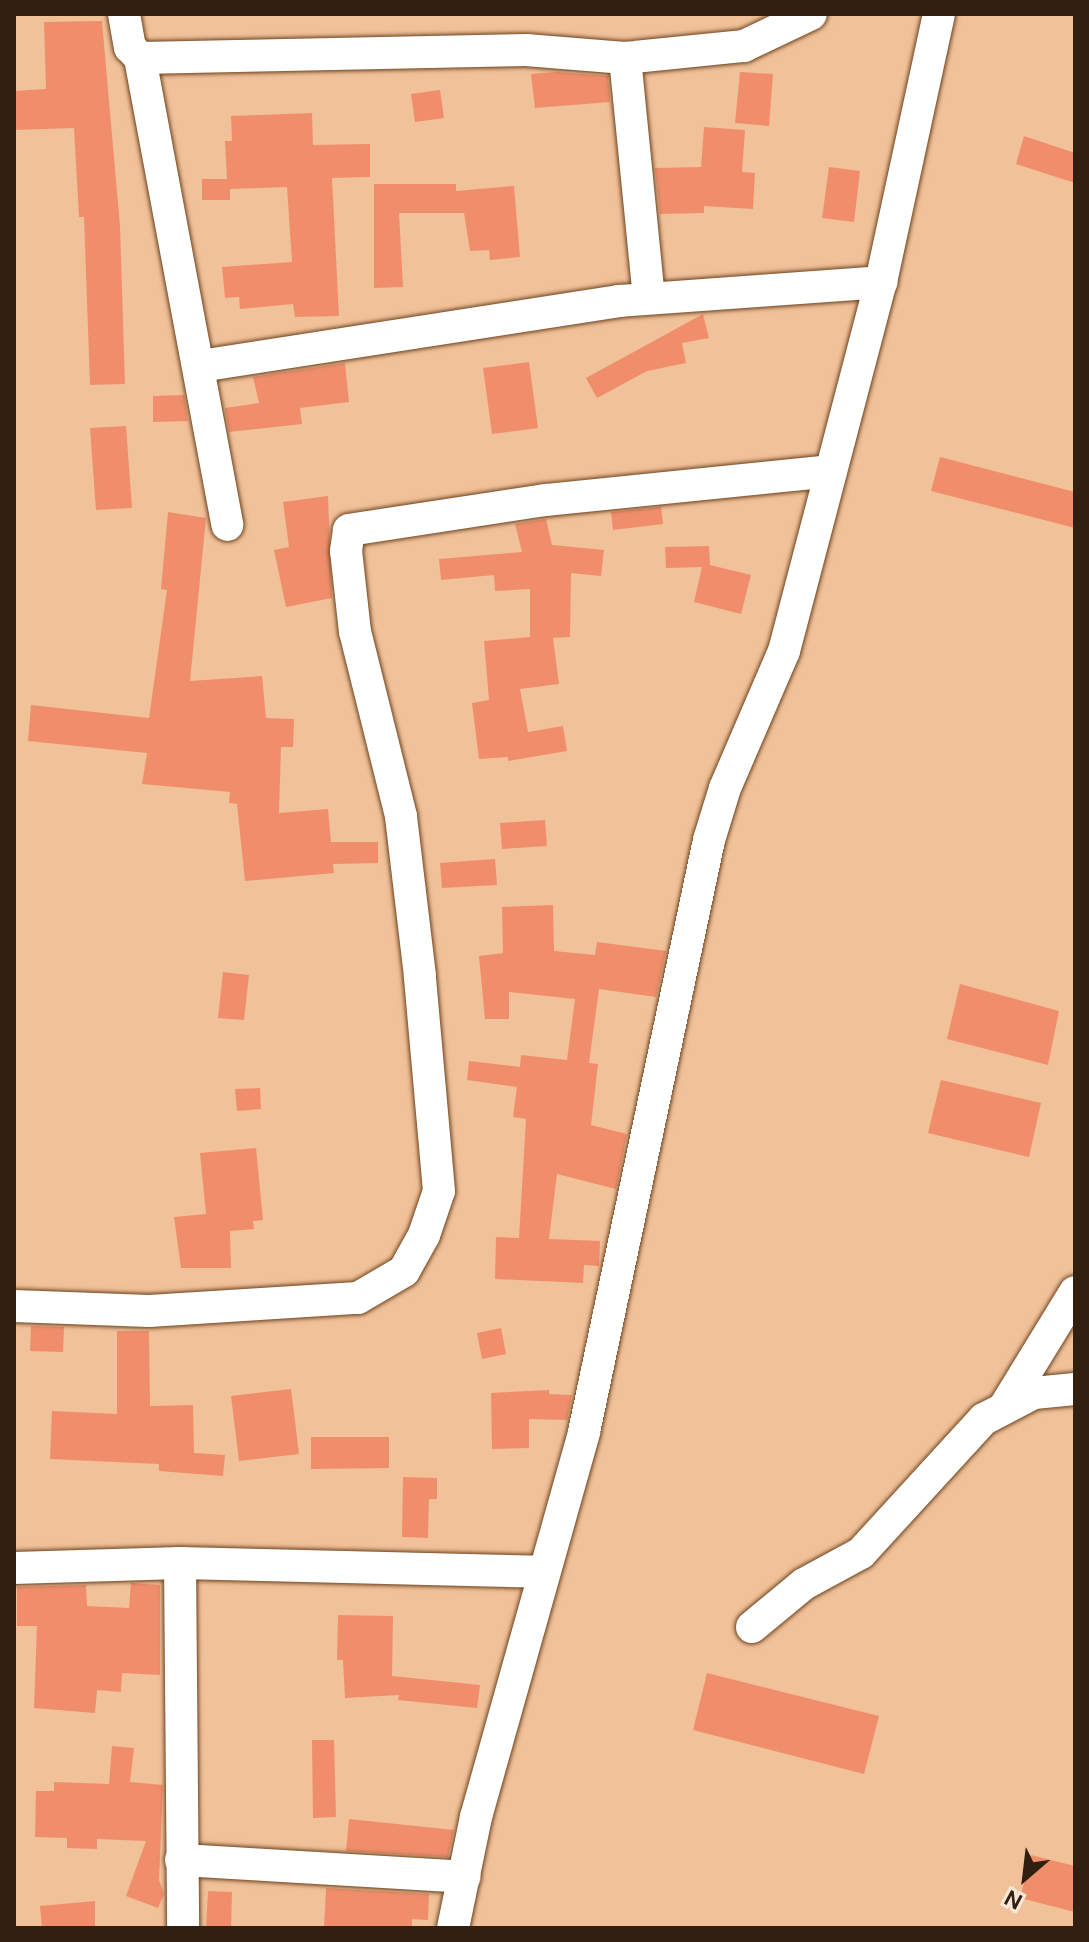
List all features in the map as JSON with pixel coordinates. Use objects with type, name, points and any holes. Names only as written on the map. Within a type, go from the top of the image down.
[{"type":"street","points":[[124,14],[130,47],[140,58],[200,366],[227,525]]},
{"type":"street","points":[[140,58],[526,50],[625,58],[744,46],[811,14]]},
{"type":"street","points":[[453,1928],[543,1572],[584,1432],[709,840],[725,788],[784,651],[881,282],[939,14]]},
{"type":"street","points":[[625,58],[649,298]]},
{"type":"street","points":[[200,366],[649,298],[881,282]]},
{"type":"street","points":[[14,1306],[149,1311],[358,1298],[404,1271],[424,1235],[439,1191],[420,976],[401,816],[355,632],[346,551],[349,530],[546,500],[831,471]]},
{"type":"street","points":[[1004,1408],[1075,1292]]},
{"type":"street","points":[[752,1627],[804,1584],[861,1553],[984,1419],[1034,1393],[1075,1389]]},
{"type":"street","points":[[14,1568],[180,1563],[543,1572]]},
{"type":"street","points":[[180,1563],[183,1928]]},
{"type":"street","points":[[181,1860],[464,1877]]},
{"type":"building","points":[[102,21],[120,226],[125,384],[90,385],[84,217],[79,217],[74,128],[14,130],[14,91],[46,89],[44,22]]},
{"type":"building","points":[[557,72],[608,76],[610,102],[535,108],[531,74]]},
{"type":"building","points":[[740,72],[773,74],[769,126],[735,123]]},
{"type":"building","points":[[440,90],[444,118],[415,122],[411,94]]},
{"type":"building","points":[[312,113],[313,145],[370,144],[370,177],[332,178],[339,316],[295,317],[293,304],[240,309],[239,297],[225,298],[222,267],[292,262],[287,187],[230,189],[230,200],[202,200],[202,179],[227,179],[225,141],[232,141],[231,116]]},
{"type":"building","points":[[704,127],[745,130],[742,172],[755,173],[753,209],[704,206],[704,213],[660,214],[655,168],[701,167]]},
{"type":"building","points":[[1024,136],[1075,153],[1075,183],[1016,164]]},
{"type":"building","points":[[829,167],[860,171],[854,222],[822,218]]},
{"type":"building","points":[[374,184],[456,184],[456,191],[514,186],[520,257],[490,260],[489,250],[470,251],[464,213],[399,213],[403,287],[374,288]]},
{"type":"building","points":[[703,314],[709,338],[682,343],[686,363],[647,371],[597,398],[586,378]]},
{"type":"building","points":[[529,362],[538,428],[492,434],[483,368]]},
{"type":"building","points":[[345,363],[349,402],[300,408],[302,424],[229,432],[225,408],[259,403],[253,377]]},
{"type":"building","points":[[184,395],[188,421],[153,422],[153,396]]},
{"type":"building","points":[[126,426],[132,508],[96,510],[90,428]]},
{"type":"building","points":[[940,457],[1075,492],[1075,528],[931,491]]},
{"type":"building","points":[[328,496],[332,598],[286,607],[274,550],[289,547],[283,502]]},
{"type":"building","points":[[661,507],[663,524],[613,530],[611,512]]},
{"type":"building","points":[[168,512],[206,518],[190,681],[262,676],[266,718],[294,719],[293,747],[281,747],[279,813],[328,809],[331,842],[378,842],[378,863],[333,864],[334,873],[245,881],[237,804],[229,803],[230,792],[142,784],[147,753],[28,741],[31,705],[149,718],[167,590],[161,589]]},
{"type":"building","points":[[546,519],[552,545],[604,550],[601,576],[571,573],[570,637],[553,638],[559,684],[520,689],[528,732],[563,726],[567,751],[508,761],[508,757],[479,759],[472,703],[489,700],[484,641],[530,637],[530,589],[495,591],[494,575],[441,580],[439,559],[522,552],[515,524]]},
{"type":"building","points":[[709,546],[710,565],[751,575],[741,614],[694,602],[702,567],[666,568],[665,547]]},
{"type":"building","points":[[545,820],[547,846],[502,849],[500,823]]},
{"type":"building","points":[[495,859],[497,885],[442,888],[440,863]]},
{"type":"building","points":[[553,905],[554,951],[595,955],[597,942],[666,951],[656,997],[599,989],[589,1063],[598,1064],[591,1125],[627,1134],[616,1189],[557,1174],[549,1239],[600,1241],[599,1266],[584,1265],[583,1283],[495,1279],[496,1237],[519,1238],[526,1119],[513,1117],[517,1087],[467,1080],[469,1061],[520,1067],[521,1055],[567,1060],[575,999],[509,992],[509,1019],[485,1019],[479,956],[503,953],[502,907]]},
{"type":"building","points":[[223,972],[249,975],[244,1020],[218,1018]]},
{"type":"building","points":[[960,984],[1059,1011],[1048,1065],[947,1039]]},
{"type":"building","points":[[941,1080],[1041,1103],[1029,1157],[928,1133]]},
{"type":"building","points":[[260,1088],[261,1109],[237,1111],[235,1089]]},
{"type":"building","points":[[256,1148],[263,1220],[253,1221],[254,1229],[230,1231],[231,1268],[181,1268],[174,1217],[206,1214],[200,1153]]},
{"type":"building","points":[[31,1326],[64,1327],[63,1352],[30,1351]]},
{"type":"building","points":[[501,1328],[506,1354],[482,1359],[477,1333]]},
{"type":"building","points":[[117,1331],[149,1331],[150,1406],[193,1405],[194,1453],[225,1455],[223,1476],[159,1471],[159,1464],[50,1459],[52,1411],[117,1414]]},
{"type":"building","points":[[291,1389],[299,1454],[239,1461],[231,1396]]},
{"type":"building","points":[[549,1390],[549,1394],[572,1395],[567,1420],[529,1419],[529,1448],[492,1449],[491,1393]]},
{"type":"building","points":[[311,1437],[389,1437],[389,1468],[311,1469]]},
{"type":"building","points":[[403,1477],[437,1478],[437,1499],[429,1499],[428,1538],[402,1537]]},
{"type":"building","points":[[131,1583],[160,1585],[160,1675],[122,1673],[121,1692],[97,1690],[95,1713],[34,1708],[37,1626],[17,1626],[17,1587],[86,1585],[87,1606],[129,1608]]},
{"type":"building","points":[[338,1615],[393,1616],[392,1676],[480,1685],[477,1708],[398,1700],[399,1695],[345,1698],[343,1660],[337,1660]]},
{"type":"building","points":[[707,1673],[879,1716],[864,1774],[693,1730]]},
{"type":"building","points":[[312,1740],[334,1740],[336,1817],[313,1818]]},
{"type":"building","points":[[112,1746],[134,1748],[130,1782],[163,1785],[159,1880],[164,1894],[158,1908],[126,1896],[146,1841],[97,1839],[97,1849],[67,1848],[67,1838],[35,1837],[36,1791],[54,1791],[54,1782],[109,1784]]},
{"type":"building","points":[[349,1819],[454,1830],[448,1857],[346,1851]]},
{"type":"building","points":[[1031,1855],[1075,1866],[1075,1912],[1020,1898]]},
{"type":"building","points":[[326,1888],[429,1894],[428,1920],[412,1919],[412,1928],[324,1928]]},
{"type":"building","points":[[208,1891],[232,1892],[231,1928],[206,1928]]},
{"type":"building","points":[[95,1901],[95,1928],[42,1928],[40,1906]]}]
